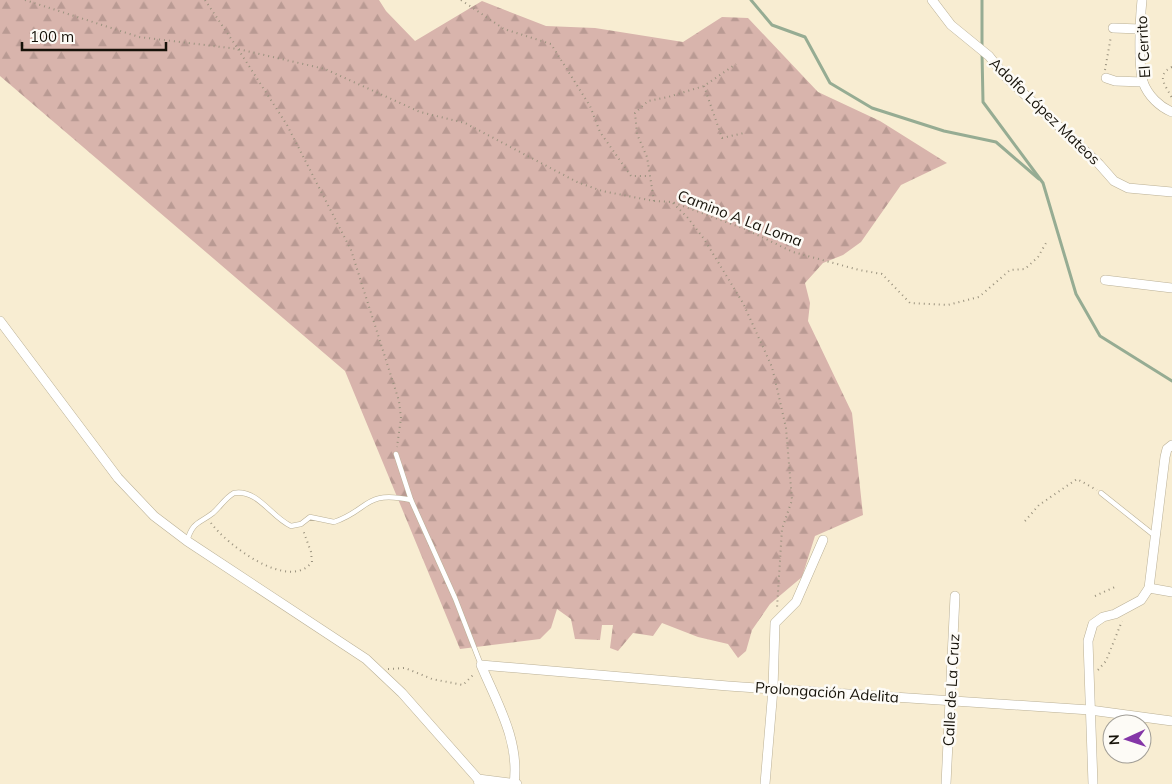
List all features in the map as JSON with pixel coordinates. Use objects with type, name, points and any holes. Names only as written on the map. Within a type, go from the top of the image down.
[{"type":"street","name":"Adolfo López Mateos","points":[[932,0],[951,25],[974,46],[989,56],[1005,76],[1100,164],[1114,181],[1128,188],[1172,192]]},
{"type":"street","name":"El Cerrito","points":[[1142,0],[1140,29],[1143,82],[1155,101],[1172,112]]},
{"type":"street","points":[[1113,28],[1140,29]]},
{"type":"street","points":[[1106,78],[1115,81],[1143,82]]},
{"type":"street","points":[[1105,280],[1172,288]]},
{"type":"street","points":[[0,322],[118,478],[154,516],[187,541],[366,659],[383,674],[478,782],[515,784],[516,762],[512,738],[481,665]]},
{"type":"street","points":[[1093,784],[1088,641],[1093,624],[1103,617],[1128,608],[1141,600],[1149,588],[1165,457],[1167,449],[1172,445]]},
{"type":"street","points":[[764,784],[773,689],[775,623],[796,602],[823,540]]},
{"type":"street","points":[[1149,588],[1172,592]]},
{"type":"street","name":"Calle de La Cruz","points":[[946,784],[956,596]]},
{"type":"street","name":"Prolongación Adelita","points":[[481,665],[773,689],[1090,710],[1172,721]]},
{"type":"lane","points":[[396,454],[398,466],[411,500],[455,598],[481,665]]},
{"type":"lane","points":[[187,541],[194,525],[230,496],[245,492],[291,526],[301,524],[310,517],[328,521],[338,520],[368,502],[381,497],[411,500]]},
{"type":"lane","points":[[1101,493],[1155,536]]},
{"type":"path","name":"Camino A La Loma","points":[[24,0],[139,37],[238,49],[325,69],[420,112],[465,123],[577,182],[602,191],[654,201],[672,202],[745,229],[793,252],[859,270],[882,274],[910,303],[948,305],[979,297],[1010,270],[1025,269],[1038,257],[1046,243]]},
{"type":"path","points":[[205,0],[287,125],[351,250],[399,401],[401,418],[396,454]]},
{"type":"path","points":[[461,0],[504,29],[551,44],[590,106],[600,132],[631,176],[649,176]]},
{"type":"path","points":[[1106,78],[1105,68],[1113,28]]},
{"type":"path","points":[[654,201],[647,157],[637,134],[635,113],[648,101],[704,86],[736,64]]},
{"type":"path","points":[[1172,67],[1166,70],[1162,76],[1162,83],[1172,98]]},
{"type":"path","points":[[704,86],[722,138],[744,133]]},
{"type":"path","points":[[672,202],[688,218],[704,239],[743,302],[772,368],[780,397],[786,428],[792,500],[782,529],[780,584],[775,623]]},
{"type":"path","points":[[1025,521],[1039,505],[1077,479],[1101,493]]},
{"type":"path","points":[[206,517],[216,531],[242,551],[261,563],[289,573],[307,568],[312,562],[311,552],[301,524]]},
{"type":"path","points":[[1095,596],[1117,586]]},
{"type":"path","points":[[1089,681],[1106,661],[1128,608]]},
{"type":"path","points":[[383,674],[390,668],[405,668],[432,679],[463,685],[481,665]]},
{"type":"green space","points":[[0,0],[379,0],[386,11],[415,41],[482,1],[546,26],[595,28],[683,42],[722,17],[748,18],[818,92],[880,121],[947,163],[901,185],[861,242],[843,255],[823,263],[805,283],[810,303],[808,321],[852,413],[863,515],[815,536],[802,577],[770,604],[752,630],[746,651],[738,658],[728,644],[698,637],[662,623],[653,636],[633,633],[618,651],[610,648],[613,625],[602,625],[600,640],[575,639],[571,619],[557,609],[551,628],[540,639],[460,649],[345,371],[0,76]]},
{"type":"waterway","points":[[751,0],[772,25],[805,37],[830,83],[872,108],[944,131],[996,142],[1039,179]]},
{"type":"waterway","points":[[982,0],[982,47]]},
{"type":"waterway","points":[[982,53],[983,102],[1043,183],[1076,294],[1100,336],[1172,381]]}]
